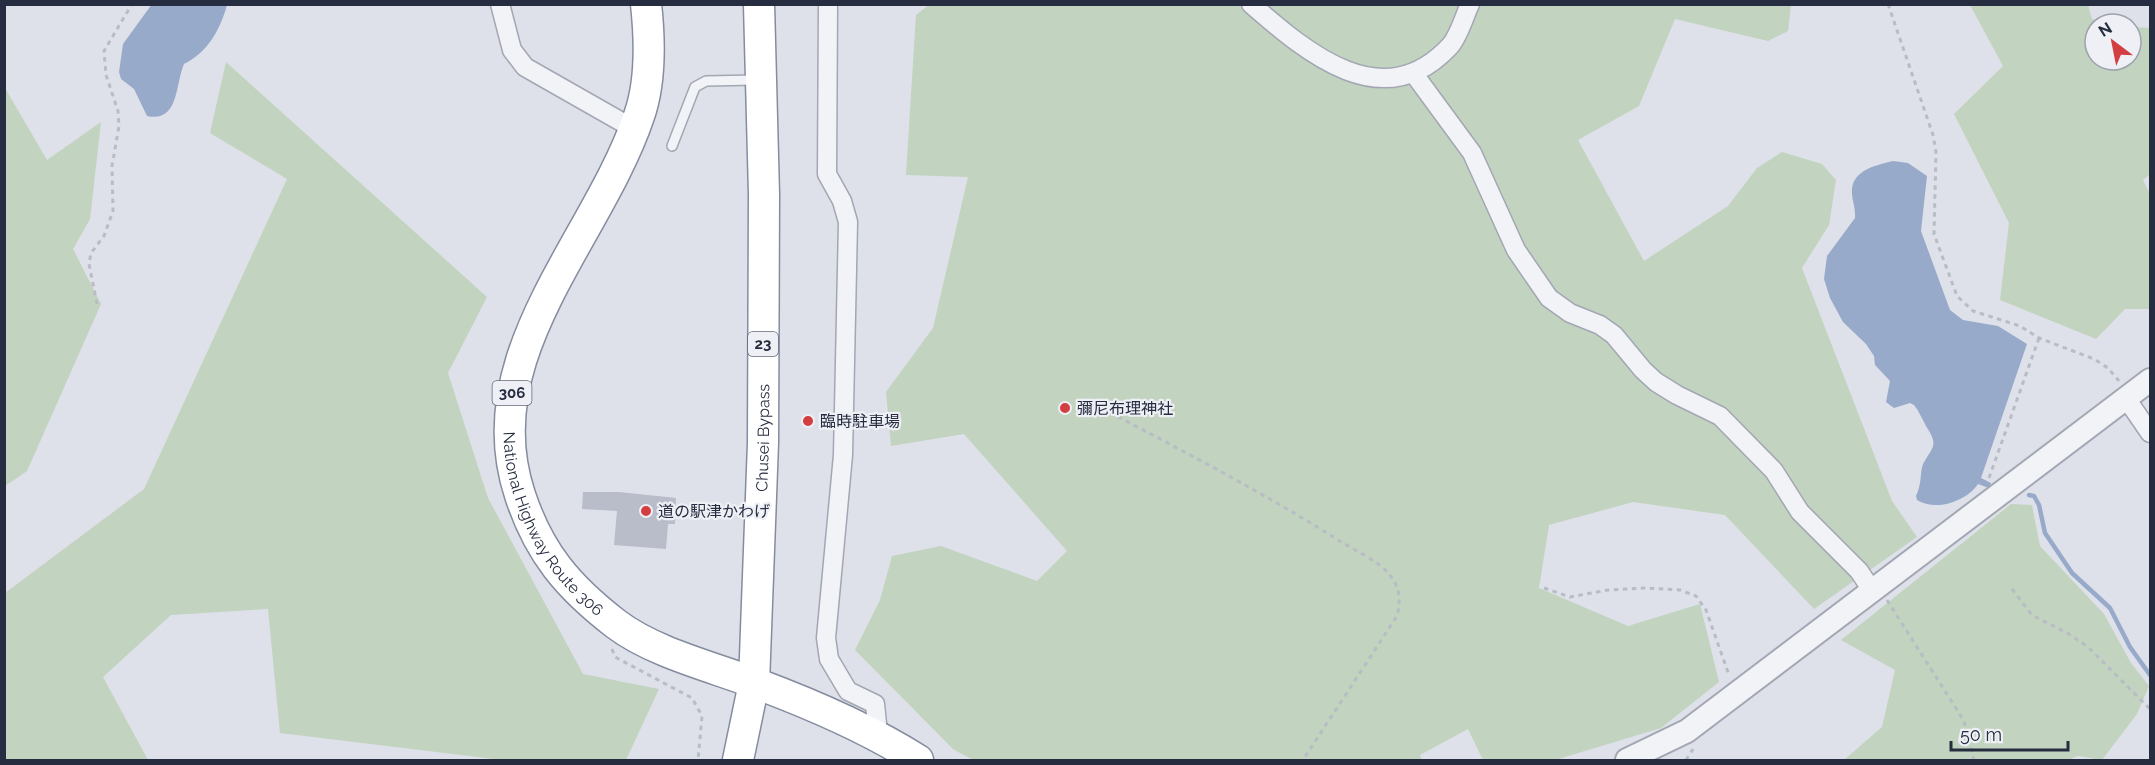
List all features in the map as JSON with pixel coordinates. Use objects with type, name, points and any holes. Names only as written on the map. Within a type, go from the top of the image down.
[{"type":"highway","name":"National Highway Route 306","points":[[646,4],[649,34],[646,80],[640,113],[634,129],[543,306],[518,369],[510,411],[511,460],[517,487],[540,544],[568,583],[619,626],[679,656],[754,683],[878,734],[918,760]]},
{"type":"highway","name":"Chusei Bypass","points":[[738,760],[754,683],[763,443],[759,4]]},
{"type":"street","points":[[500,4],[512,50],[525,67],[634,129]]},
{"type":"street","points":[[828,4],[827,174],[842,201],[848,222],[843,455],[826,638],[829,659],[848,691],[875,704],[878,734]]},
{"type":"street","points":[[1251,4],[1318,59],[1365,78],[1414,74],[1451,45],[1470,4]]},
{"type":"street","points":[[1414,74],[1472,153],[1516,250],[1549,298],[1570,313],[1600,325],[1614,335],[1643,370],[1656,381],[1677,395],[1720,416],[1774,471],[1800,513],[1876,589]]},
{"type":"street","points":[[1627,760],[1687,731],[2151,380]]},
{"type":"street","points":[[2126,398],[2151,433]]},
{"type":"lane","points":[[672,147],[695,87],[705,81],[761,80]]},
{"type":"path","points":[[97,304],[89,264],[91,253],[104,236],[113,211],[112,166],[119,126],[118,111],[106,75],[104,51],[132,4]]},
{"type":"path","points":[[1888,4],[1933,135],[1936,152],[1934,234],[1957,296],[1973,311],[2020,326],[2039,338],[2101,363],[2119,380],[2126,398]]},
{"type":"path","points":[[1988,480],[2039,338]]},
{"type":"path","points":[[1094,404],[1224,473],[1307,521],[1388,572],[1397,586],[1400,602],[1397,616],[1304,760]]},
{"type":"path","points":[[1544,588],[1570,597],[1608,590],[1644,588],[1691,593],[1706,610],[1727,672],[1740,692]]},
{"type":"path","points":[[1876,589],[1964,721],[1974,760]]},
{"type":"path","points":[[2012,589],[2032,615],[2070,634],[2088,647],[2151,708]]},
{"type":"path","points":[[619,626],[610,646],[615,657],[692,698],[702,716],[698,760]]},
{"type":"green space","points":[[930,4],[1791,5],[1788,31],[1768,41],[1675,19],[1639,106],[1578,140],[1644,261],[1728,206],[1757,168],[1782,152],[1822,164],[1836,180],[1829,225],[1802,268],[1892,501],[1917,537],[1814,609],[1725,515],[1633,502],[1549,525],[1539,588],[1628,626],[1700,604],[1719,682],[1661,728],[1555,760],[1483,760],[1468,729],[1420,755],[1422,760],[973,760],[953,749],[855,650],[880,600],[892,556],[941,546],[1037,581],[1067,551],[964,434],[891,446],[886,392],[933,328],[968,177],[906,175],[916,15]]},
{"type":"green space","points":[[1970,5],[2088,5],[2090,12],[2083,12],[2083,72],[2143,72],[2143,28],[2150,28],[2150,174],[2143,180],[2150,194],[2150,309],[2125,309],[2096,339],[2000,300],[2009,223],[1954,114],[2003,66]]},
{"type":"green space","points":[[226,62],[487,297],[448,373],[488,498],[583,674],[659,689],[626,760],[502,760],[280,733],[268,609],[171,615],[103,677],[148,760],[5,760],[5,593],[144,489],[287,179],[210,133]]},
{"type":"green space","points":[[5,88],[47,160],[101,122],[90,219],[73,249],[101,304],[27,471],[5,486]]},
{"type":"green space","points":[[2011,504],[2032,505],[2040,546],[2104,614],[2131,663],[2149,686],[2137,714],[2102,760],[2078,756],[2068,760],[1844,760],[1882,727],[1895,670],[1841,640]]},
{"type":"water","points":[[152,4],[227,5],[212,39],[200,53],[184,64],[170,108],[165,114],[157,117],[147,116],[134,89],[121,79],[119,72],[123,44]]},
{"type":"water","points":[[1893,161],[1908,163],[1927,176],[1921,231],[1950,310],[1963,320],[1998,326],[2027,344],[1981,478],[1991,483],[1989,488],[1978,484],[1959,500],[1942,505],[1925,503],[1917,500],[1916,496],[1923,464],[1933,446],[1930,433],[1914,405],[1910,403],[1894,408],[1886,402],[1890,381],[1875,365],[1874,356],[1866,344],[1843,322],[1830,298],[1824,279],[1827,256],[1855,218],[1852,192],[1854,182],[1862,172]]},
{"type":"building","name":"道の駅津かわげ","points":[[583,492],[619,492],[676,498],[675,524],[668,524],[666,549],[614,545],[617,511],[582,509]]},
{"type":"waterway","points":[[2029,495],[2034,496],[2039,505],[2045,533],[2072,573],[2110,608],[2130,647],[2150,675]]},
{"type":"place","name":"彌尼布理神社","points":[[1065,408]]},
{"type":"place","name":"臨時駐車場","points":[[808,421]]},
{"type":"place","name":"道の駅津かわげ","points":[[646,511]]}]
